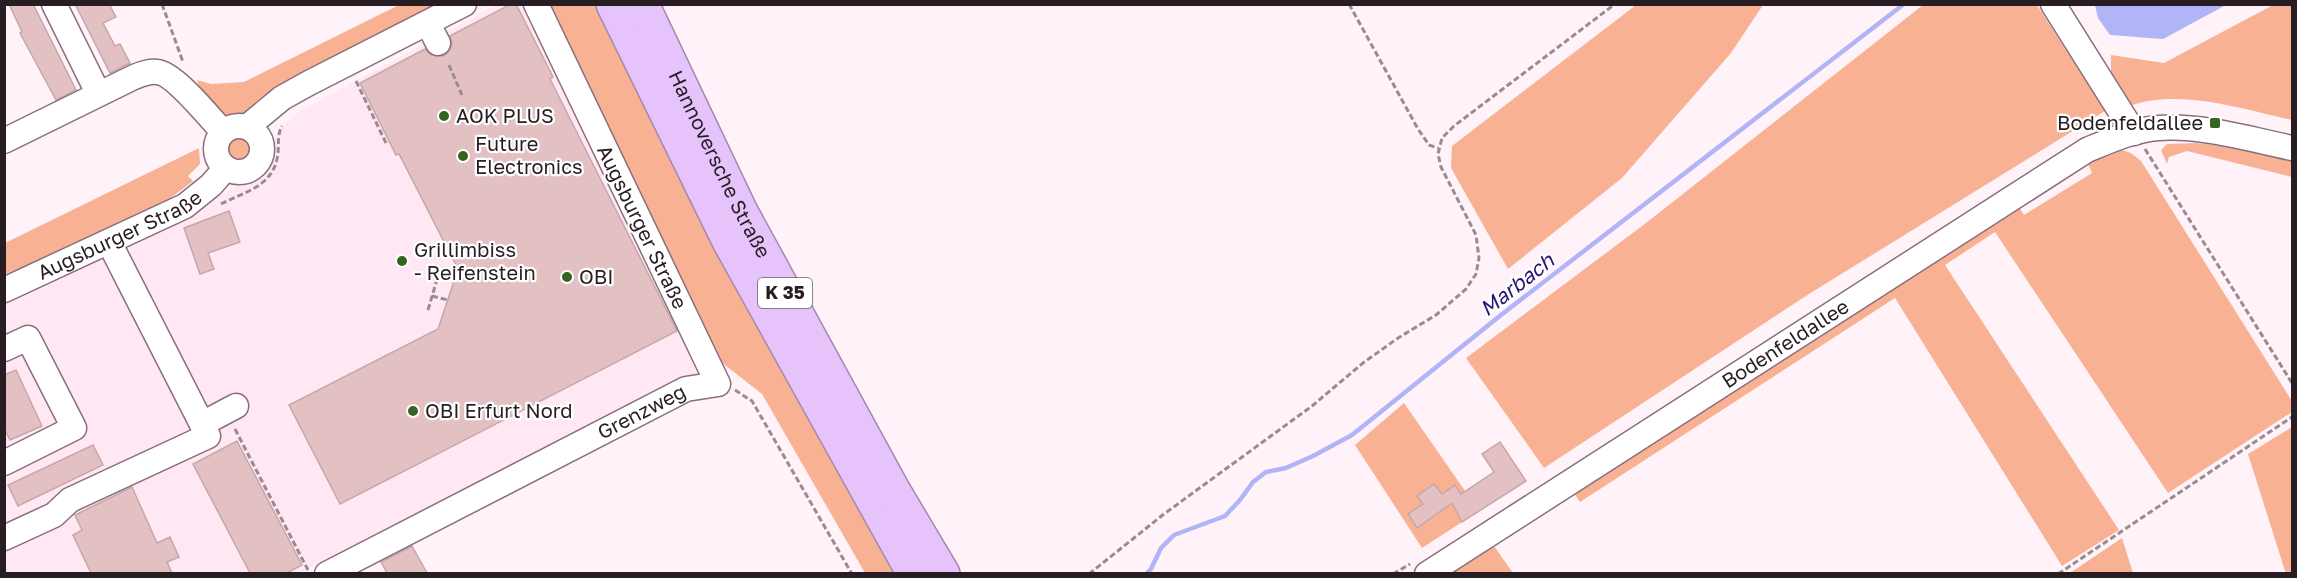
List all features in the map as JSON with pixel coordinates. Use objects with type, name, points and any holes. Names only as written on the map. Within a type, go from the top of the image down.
[{"type":"highway","name":"Hannoversche Straße","points":[[613,4],[729,241],[914,573]]},
{"type":"highway","name":"Hannoversche Straße","points":[[642,4],[741,212],[893,490],[943,573]]},
{"type":"street","points":[[54,4],[98,93]]},
{"type":"street","points":[[247,127],[275,103],[300,88],[433,33],[464,4]]},
{"type":"street","name":"Augsburger Straße","points":[[536,4],[718,384]]},
{"type":"street","points":[[2053,4],[2134,133]]},
{"type":"street","points":[[4,141],[98,93],[134,77],[159,72],[167,75],[187,93],[223,132]]},
{"type":"street","points":[[234,126],[247,127],[258,136],[262,150],[261,157],[245,171],[238,172],[226,168],[216,150],[219,138],[223,132],[234,126]]},
{"type":"street","name":"Bodenfeldallee","points":[[1427,573],[2087,150],[2134,133],[2185,128],[2292,148]]},
{"type":"street","name":"Augsburger Straße","points":[[4,290],[185,206],[211,185],[226,168]]},
{"type":"street","points":[[4,538],[54,515],[70,500],[208,436],[109,243]]},
{"type":"street","points":[[4,349],[28,338],[74,428],[4,463]]},
{"type":"street","name":"Grenzweg","points":[[327,573],[362,566],[686,389],[718,384]]},
{"type":"street","points":[[202,424],[231,409]]},
{"type":"path","points":[[162,4],[185,67],[187,93]]},
{"type":"path","points":[[1350,4],[1418,129],[1429,145],[1438,148]]},
{"type":"path","points":[[1089,573],[1164,514],[1312,406],[1363,363],[1436,315],[1466,289],[1476,274],[1479,258],[1476,235],[1441,167],[1438,148],[1442,138],[1454,126],[1615,4]]},
{"type":"path","points":[[449,65],[462,95]]},
{"type":"path","points":[[354,77],[386,143]]},
{"type":"path","points":[[2134,133],[2292,383]]},
{"type":"path","points":[[428,310],[438,276],[436,272]]},
{"type":"path","points":[[432,296],[448,300]]},
{"type":"path","points":[[718,384],[736,390],[752,401],[852,573]]},
{"type":"path","points":[[231,409],[309,573]]},
{"type":"path","points":[[2058,573],[2292,417]]},
{"type":"shaded area","points":[[399,5],[443,5],[241,116],[224,115],[211,108],[206,102],[197,80],[211,84],[244,82]]},
{"type":"shaded area","points":[[496,5],[544,5],[721,362],[300,573],[5,574],[5,303],[75,265],[233,189],[288,121],[302,110]]},
{"type":"shaded area","points":[[544,5],[602,5],[902,573],[865,573],[762,394],[721,362]]},
{"type":"shaded area","points":[[1636,5],[1763,5],[1731,53],[1622,178],[1508,269],[1451,168],[1452,146]]},
{"type":"shaded area","points":[[1923,5],[2037,5],[2105,111],[1809,294],[1544,468],[1466,358],[1646,223]]},
{"type":"shaded area","points":[[2273,5],[2292,5],[2292,120],[2188,99],[2146,101],[2127,107],[2111,81],[2111,55],[2164,63]]},
{"type":"shaded area","points":[[239,138],[247,141],[250,149],[247,157],[239,160],[231,157],[228,149],[231,141]]},
{"type":"shaded area","points":[[2196,143],[2230,147],[2292,160],[2292,177],[2187,151],[2169,157],[2167,164],[2161,150],[2167,144]]},
{"type":"shaded area","points":[[199,148],[200,164],[188,176],[193,181],[164,203],[69,249],[5,274],[5,243]]},
{"type":"shaded area","points":[[2122,150],[2131,153],[2141,161],[2292,401],[2292,412],[2168,493],[1995,232],[1945,265],[2119,530],[2062,566],[1895,298],[1580,502],[1574,493],[2019,207],[2024,215],[2092,173],[2088,164]]},
{"type":"shaded area","points":[[1404,403],[1479,511],[1422,548],[1355,445]]},
{"type":"shaded area","points":[[2292,427],[2292,573],[2286,574],[2248,454]]},
{"type":"shaded area","points":[[2122,538],[2133,573],[2070,573]]},
{"type":"shaded area","points":[[1494,546],[1513,573],[1451,573]]},
{"type":"water","points":[[2095,4],[2226,5],[2163,39],[2110,35],[2098,18]]},
{"type":"building","points":[[9,4],[33,4],[76,90],[56,100],[20,33],[22,32]]},
{"type":"building","points":[[75,4],[109,4],[116,17],[103,23],[115,46],[120,44],[130,63],[110,73]]},
{"type":"building","points":[[511,4],[516,4],[553,77],[550,79],[677,331],[340,504],[289,405],[438,329],[458,269],[360,83],[425,49],[431,55],[444,56],[450,50],[452,43],[450,36]]},
{"type":"building","points":[[229,211],[240,242],[208,253],[214,269],[200,274],[184,228]]},
{"type":"building","points":[[16,370],[42,426],[10,440],[4,428],[4,375]]},
{"type":"building","points":[[237,441],[302,565],[287,573],[250,573],[193,464]]},
{"type":"building","points":[[1500,442],[1526,481],[1462,522],[1452,503],[1417,528],[1408,514],[1423,504],[1417,496],[1434,484],[1442,494],[1455,485],[1461,494],[1494,472],[1482,454]]},
{"type":"building","points":[[93,445],[103,465],[18,506],[8,485]]},
{"type":"building","points":[[132,487],[157,543],[170,537],[179,557],[167,562],[172,573],[91,573],[73,535],[82,530],[75,515]]},
{"type":"building","points":[[412,546],[427,573],[387,573],[381,562]]},
{"type":"waterway","name":"Marbach","points":[[1146,574],[1151,569],[1161,548],[1174,535],[1225,516],[1253,482],[1266,472],[1286,468],[1352,435],[1501,315],[1904,4]]},
{"type":"place","name":"AOK PLUS","points":[[444,116]]},
{"type":"place","name":"Bodenfeldallee","points":[[2215,123]]},
{"type":"place","name":"Future Electronics","points":[[463,156]]},
{"type":"place","name":"Grillimbiss - Reifenstein","points":[[402,261]]},
{"type":"place","name":"OBI","points":[[567,277]]},
{"type":"place","name":"OBI Erfurt Nord","points":[[413,411]]}]
